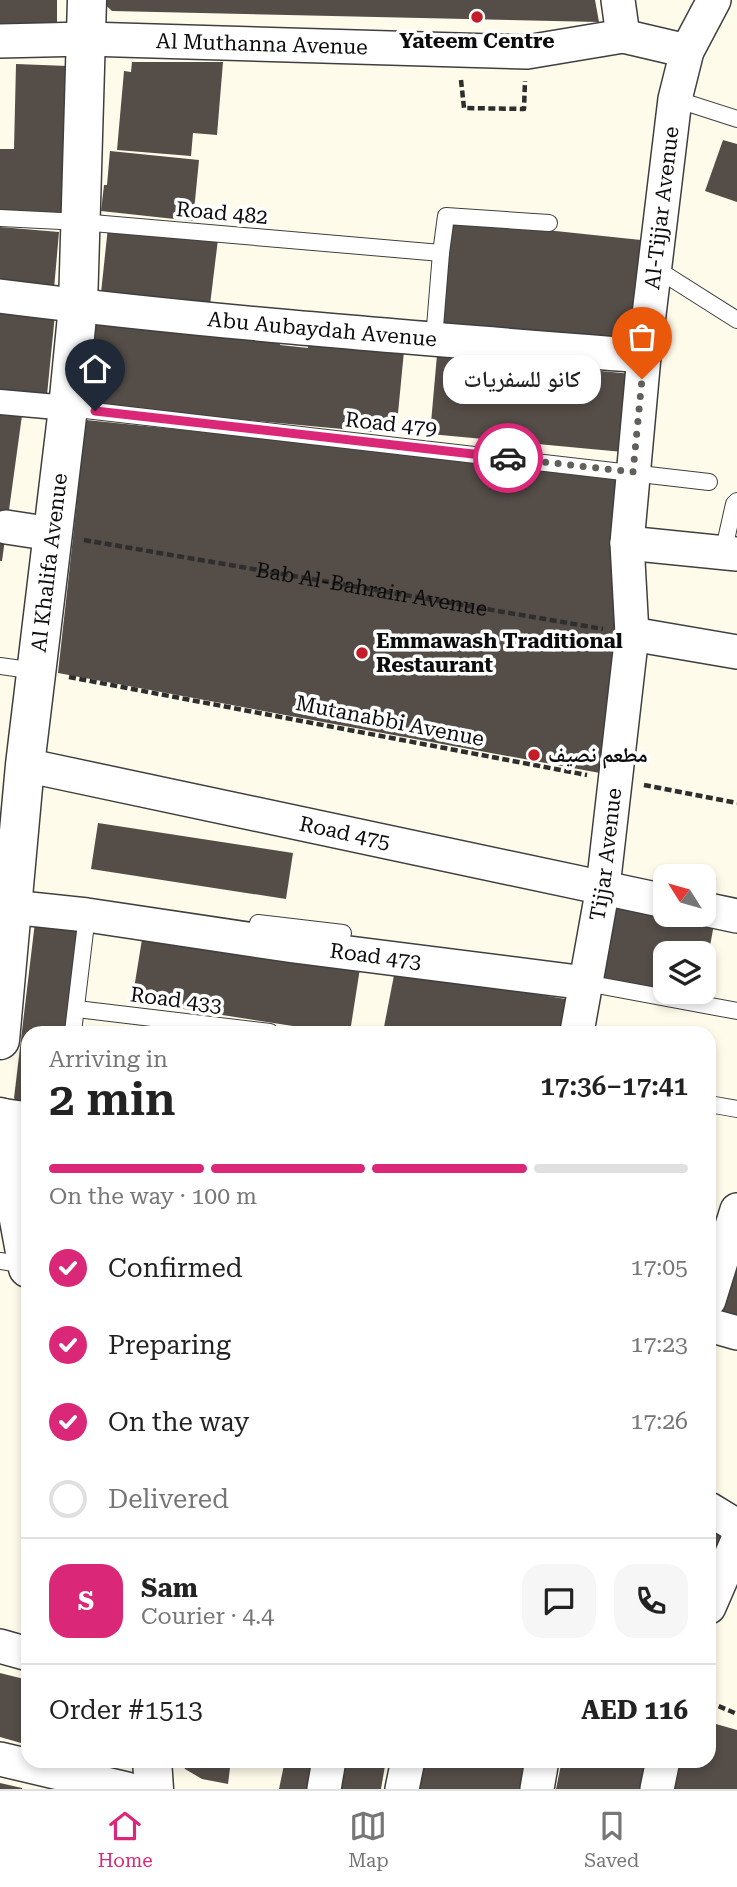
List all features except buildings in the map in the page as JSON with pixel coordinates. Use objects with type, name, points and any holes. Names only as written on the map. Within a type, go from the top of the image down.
[{"type":"street","name":"Al Khalifa Avenue","points":[[0,1040],[11,906],[12,762],[37,671],[78,306],[87,0]]},
{"type":"street","points":[[618,0],[623,36]]},
{"type":"street","name":"Al-Tijjar Avenue","points":[[632,634],[627,543],[645,356],[675,99],[687,51],[714,0]]},
{"type":"street","name":"Al Muthanna Avenue","points":[[0,41],[86,39],[527,52],[623,36],[687,51]]},
{"type":"street","name":"Abu Aubaydah Avenue","points":[[0,296],[78,306],[645,356]]},
{"type":"street","points":[[0,402],[68,408]]},
{"type":"street","points":[[6,527],[52,534]]},
{"type":"street","points":[[627,543],[730,553]]},
{"type":"street","points":[[632,634],[737,652]]},
{"type":"street","name":"Tijjar Avenue","points":[[579,1026],[603,887],[632,634]]},
{"type":"street","name":"Road 475","points":[[12,762],[653,898]]},
{"type":"street","name":"Road 473","points":[[11,906],[295,937],[586,983]]},
{"type":"street","points":[[716,912],[737,916]]},
{"type":"street","points":[[18,1265],[0,1116],[21,1118]]},
{"type":"street","points":[[716,1278],[737,1210]]},
{"type":"street","points":[[716,1327],[737,1333]]},
{"type":"street","points":[[716,1512],[737,1526]]},
{"type":"street","points":[[716,1591],[737,1542]]},
{"type":"street","points":[[0,1646],[21,1652]]},
{"type":"street","points":[[0,1759],[21,1764]]},
{"type":"street","points":[[38,1768],[127,1789]]},
{"type":"street","points":[[153,1768],[154,1789]]},
{"type":"street","points":[[324,1789],[328,1768]]},
{"type":"street","points":[[402,1789],[406,1768]]},
{"type":"street","points":[[537,1789],[541,1768]]},
{"type":"street","points":[[657,1789],[661,1768]]},
{"type":"lane","points":[[675,99],[737,119]]},
{"type":"lane","points":[[434,339],[446,216],[549,223]]},
{"type":"lane","name":"Road 482","points":[[0,219],[81,222],[441,253]]},
{"type":"lane","points":[[655,268],[737,320]]},
{"type":"lane","name":"Road 479","points":[[68,408],[709,482]]},
{"type":"lane","points":[[730,553],[734,504],[737,501]]},
{"type":"lane","points":[[0,666],[37,671]]},
{"type":"lane","points":[[74,1026],[87,915]]},
{"type":"lane","points":[[258,923],[295,937],[343,933]]},
{"type":"lane","name":"Road 473","points":[[586,983],[737,1011]]},
{"type":"lane","name":"Road 433","points":[[77,1009],[220,1026]]},
{"type":"lane","points":[[716,1105],[737,1109]]},
{"type":"path","points":[[459,51],[464,108],[524,109],[527,52]]},
{"type":"path","name":"Bab Al-Bahrain Avenue","points":[[52,534],[632,634]]},
{"type":"path","name":"Mutanabbi Avenue","points":[[37,671],[737,803]]},
{"type":"path","points":[[716,1705],[737,1714]]},
{"type":"way so far","points":[[508,458],[633,472],[642,379]]},
{"type":"place","name":"Yateem Centre","points":[[477,17]]},
{"type":"place","name":"كانو للسفريات","points":[[642,379]]},
{"type":"place","name":"Emmawash Traditional Restaurant","points":[[362,653]]},
{"type":"place","name":"مطعم نصيف","points":[[534,755]]},
{"type":"route","points":[[95,411],[508,458]]}]
